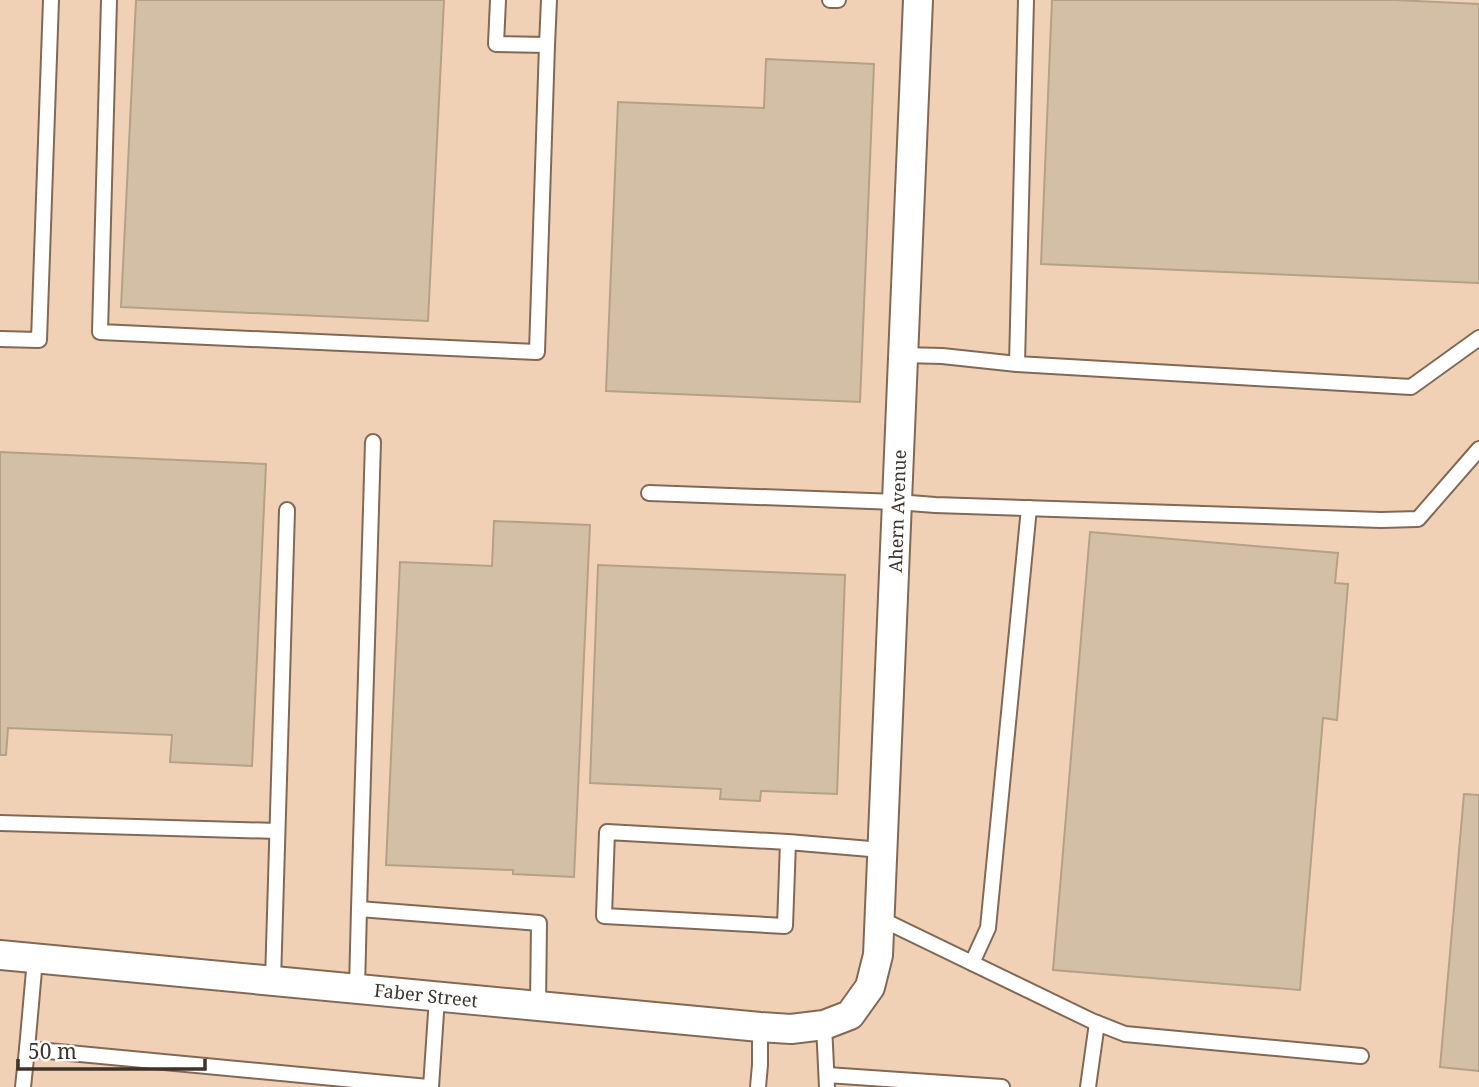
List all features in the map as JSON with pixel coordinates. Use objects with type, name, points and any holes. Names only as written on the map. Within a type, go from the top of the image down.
[{"type":"street","name":"Ahern Avenue","points":[[850,1015],[870,987],[878,955],[918,0]]},
{"type":"street","name":"Faber Street","points":[[0,955],[760,1027],[792,1029],[824,1026],[850,1015]]},
{"type":"lane","points":[[0,339],[39,340],[51,0]]},
{"type":"lane","points":[[110,0],[100,332],[537,352],[549,0]]},
{"type":"lane","points":[[498,0],[496,44],[547,46]]},
{"type":"lane","points":[[830,0],[838,0]]},
{"type":"lane","points":[[1017,364],[1026,0]]},
{"type":"lane","points":[[903,355],[1411,387],[1479,338]]},
{"type":"lane","points":[[357,988],[373,442]]},
{"type":"lane","points":[[649,492],[935,505],[1368,520],[1418,519],[1479,449]]},
{"type":"lane","points":[[972,963],[988,928],[1029,508]]},
{"type":"lane","points":[[273,981],[287,510]]},
{"type":"lane","points":[[0,822],[277,831]]},
{"type":"lane","points":[[788,842],[785,926],[604,916],[607,832],[788,842],[882,850]]},
{"type":"lane","points":[[359,909],[539,923],[538,1005]]},
{"type":"lane","points":[[879,918],[1097,1024],[1125,1034],[1361,1056]]},
{"type":"lane","points":[[23,1087],[35,959]]},
{"type":"lane","points":[[27,1049],[430,1087],[437,998]]},
{"type":"lane","points":[[1088,1087],[1097,1024]]},
{"type":"lane","points":[[824,1026],[827,1081],[1002,1087]]},
{"type":"lane","points":[[758,1087],[760,1027]]},
{"type":"shaded area","points":[[0,0],[1479,0],[1479,1087],[0,1087]]},
{"type":"building","points":[[136,0],[444,0],[428,321],[121,307]]},
{"type":"building","points":[[1052,0],[1395,0],[1479,4],[1479,283],[1041,264]]},
{"type":"building","points":[[766,59],[874,64],[860,402],[606,391],[618,102],[764,108]]},
{"type":"building","points":[[0,452],[266,464],[252,766],[170,762],[172,735],[8,728],[6,755],[0,755]]},
{"type":"building","points":[[494,521],[590,525],[574,877],[513,874],[513,870],[386,865],[400,562],[492,566]]},
{"type":"building","points":[[1090,532],[1338,553],[1335,583],[1348,584],[1337,720],[1323,718],[1300,990],[1053,970]]},
{"type":"building","points":[[598,565],[845,575],[837,794],[761,791],[760,801],[720,799],[721,789],[590,783]]},
{"type":"building","points":[[1464,794],[1479,795],[1479,1071],[1440,1067]]}]
